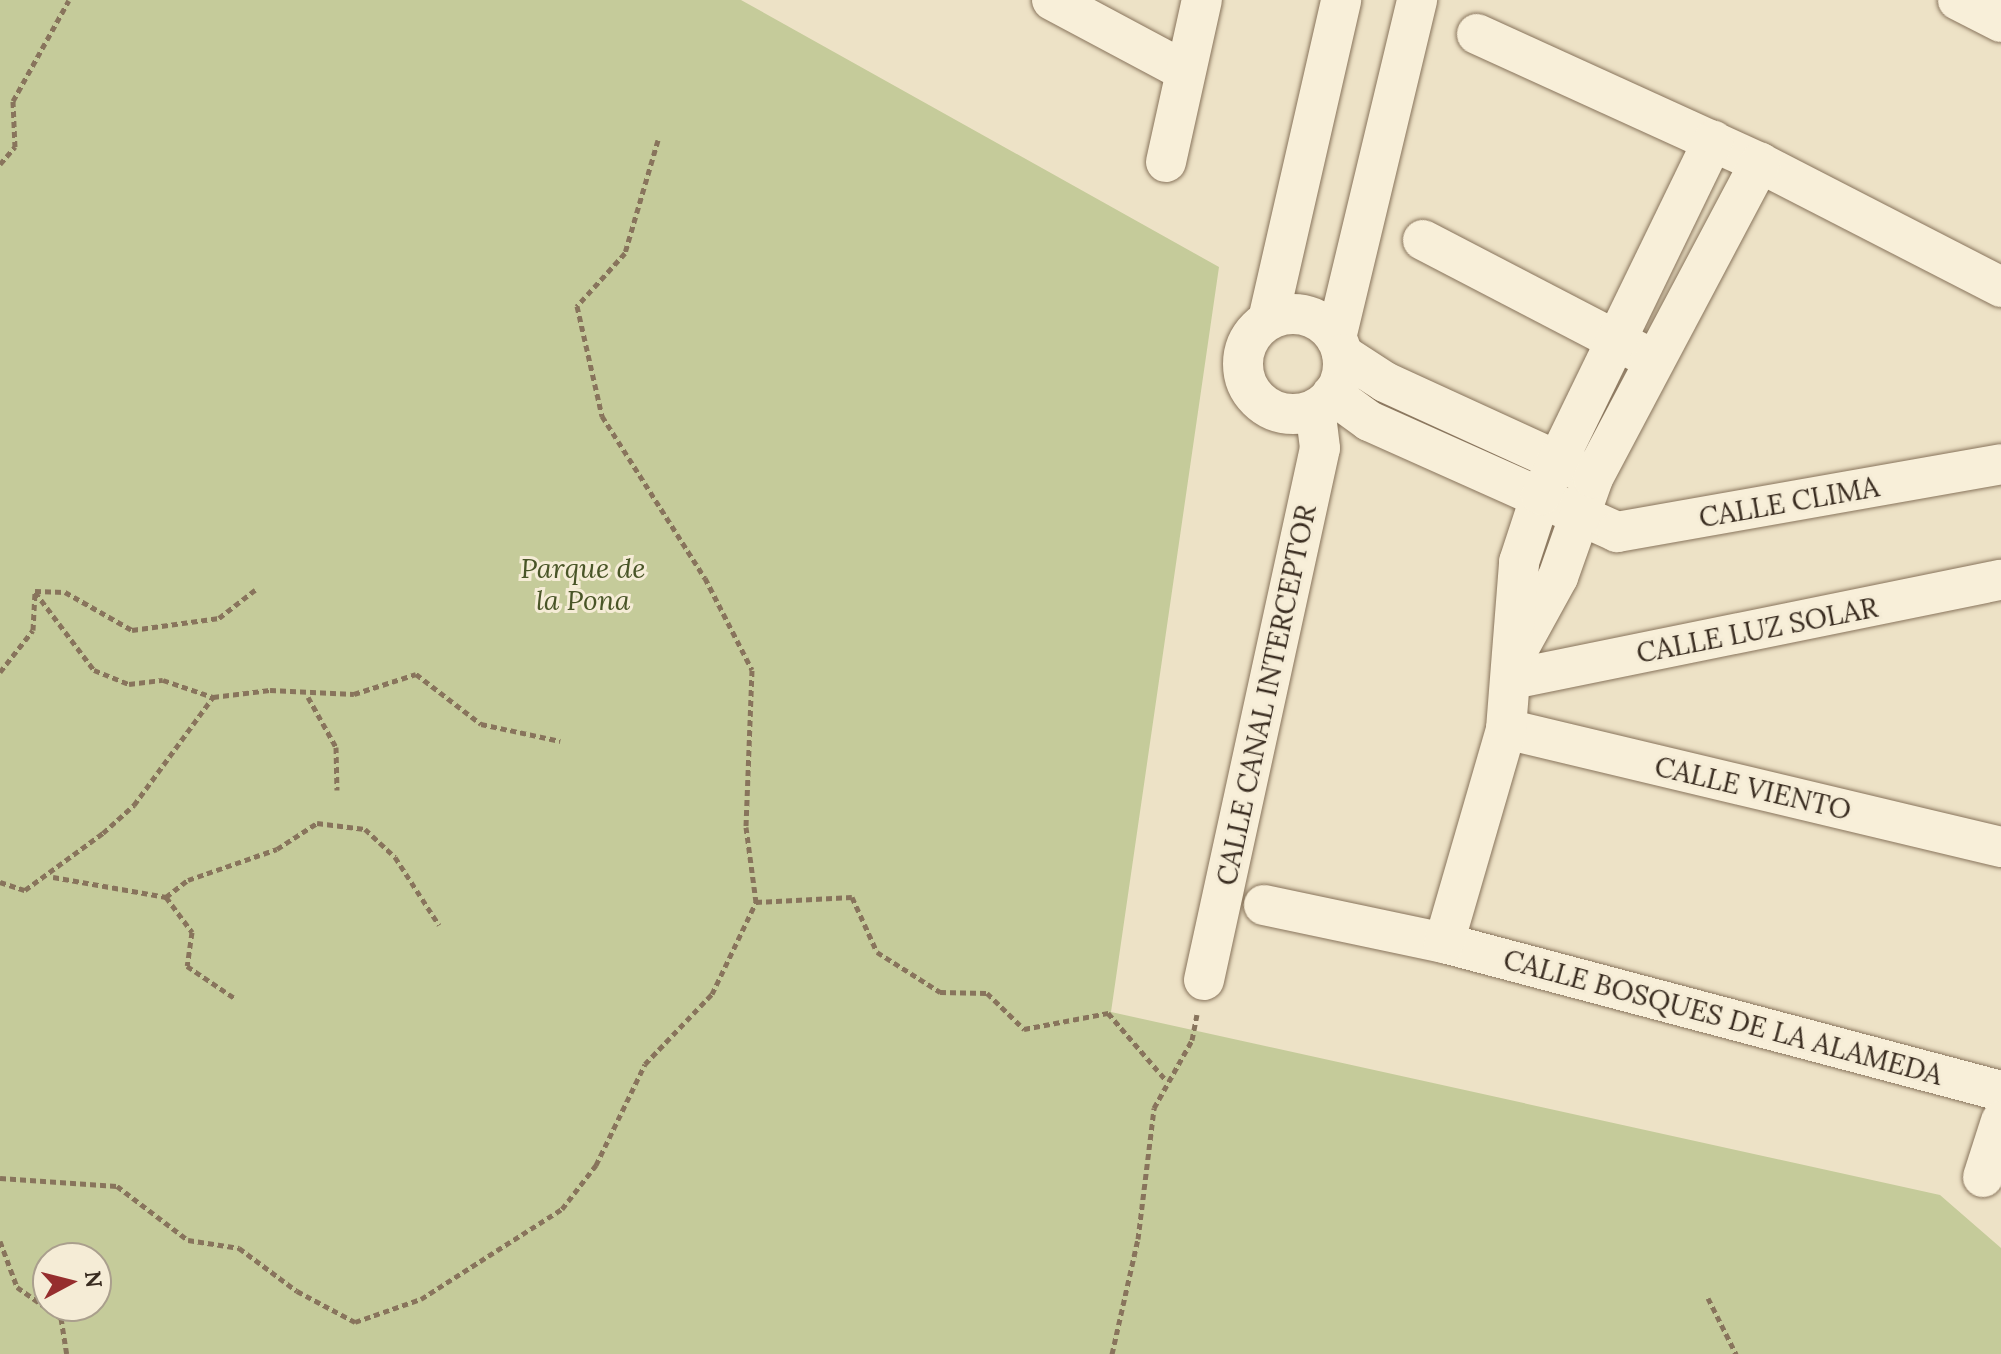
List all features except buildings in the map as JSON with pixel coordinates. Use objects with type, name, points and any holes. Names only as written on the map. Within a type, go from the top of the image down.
[{"type":"street","points":[[1052,0],[1185,71]]},
{"type":"street","points":[[1166,162],[1202,0]]},
{"type":"street","points":[[1341,0],[1268,320],[1246,346],[1250,387],[1282,413],[1324,402],[1541,495],[1587,496]]},
{"type":"street","points":[[1324,402],[1417,0]]},
{"type":"street","points":[[1958,0],[2001,22]]},
{"type":"street","points":[[1477,34],[1760,163],[2001,287]]},
{"type":"street","points":[[1444,943],[1506,729],[1519,562],[1541,495],[1554,459],[1713,141]]},
{"type":"street","points":[[1513,668],[1558,577],[1587,496],[1760,163]]},
{"type":"street","points":[[1423,240],[1657,360]]},
{"type":"street","points":[[1268,320],[1313,318],[1339,346],[1385,382],[1554,459],[1587,496]]},
{"type":"street","name":"CALLE CANAL INTERCEPTOR","points":[[1204,980],[1320,448],[1324,402]]},
{"type":"street","name":"CALLE CLIMA","points":[[1587,496],[1617,532],[2001,464]]},
{"type":"street","name":"CALLE LUZ SOLAR","points":[[1513,668],[2001,580]]},
{"type":"street","name":"CALLE VIENTO","points":[[1506,729],[2001,847]]},
{"type":"street","name":"CALLE BOSQUES DE LA ALAMEDA","points":[[1264,905],[1444,943],[2001,1091]]},
{"type":"street","points":[[1983,1177],[2001,1121]]},
{"type":"path","points":[[0,164],[15,147],[13,101],[69,0]]},
{"type":"path","points":[[0,1178],[117,1186],[188,1240],[239,1248],[297,1291],[355,1322],[421,1299],[562,1209],[596,1165],[645,1064],[712,994],[756,902],[746,827],[752,670],[705,578],[602,416],[577,306],[625,253],[658,140]]},
{"type":"path","points":[[35,591],[65,592],[132,630],[219,618],[255,590]]},
{"type":"path","points":[[0,672],[33,630],[35,591]]},
{"type":"path","points":[[35,591],[94,670],[129,684],[163,680],[213,697],[270,690],[308,697],[354,694],[416,674],[481,724],[560,741]]},
{"type":"path","points":[[0,882],[25,890],[52,877],[134,805],[213,697]]},
{"type":"path","points":[[308,697],[336,747],[337,790]]},
{"type":"path","points":[[166,897],[188,880],[277,849],[317,823],[365,829],[395,857],[439,925]]},
{"type":"path","points":[[52,877],[166,897],[192,932],[187,966],[236,999]]},
{"type":"path","points":[[756,902],[852,897],[877,952],[940,992],[987,993],[1024,1029],[1108,1013],[1165,1079]]},
{"type":"path","points":[[1112,1354],[1165,1079],[1192,1040],[1204,980]]},
{"type":"path","points":[[0,1241],[17,1287],[61,1318],[67,1354]]},
{"type":"path","points":[[1708,1298],[1736,1354]]},
{"type":"green space","name":"Parque de la Pona","points":[[0,0],[741,0],[1219,267],[1111,1012],[1940,1195],[2001,1248],[2001,1354],[0,1354]]}]
